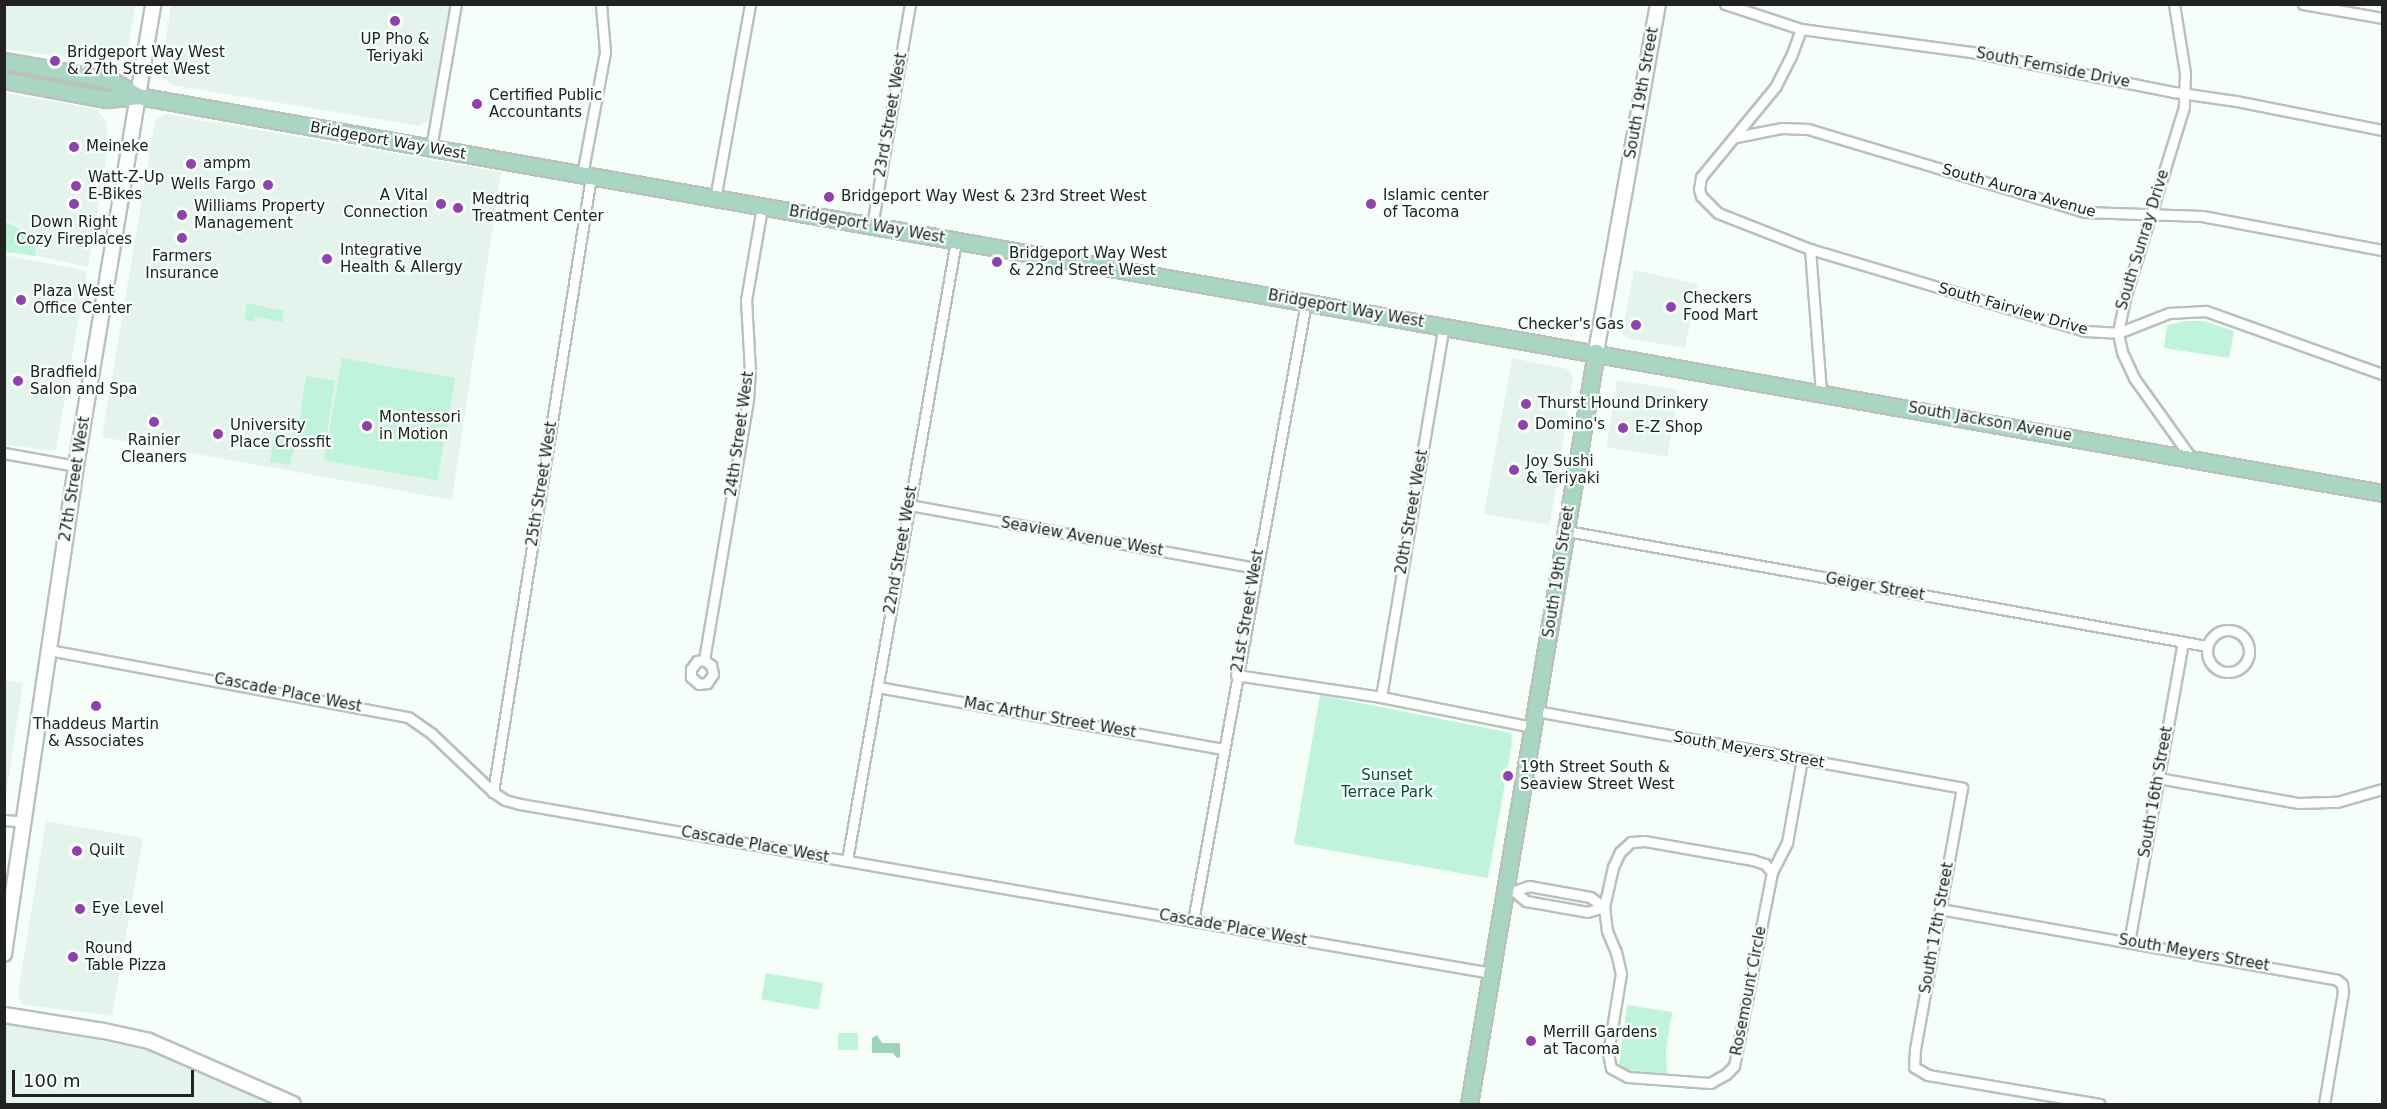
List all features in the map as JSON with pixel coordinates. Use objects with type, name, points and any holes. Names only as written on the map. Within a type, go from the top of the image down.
[{"type":"main road","name":"27th Street West","points":[[4,954],[76,466],[153,4]]},
{"type":"main road","name":"South 19th Street","points":[[1469,1104],[1491,973],[1510,890],[1533,727],[1596,352],[1658,4]]},
{"type":"main road","name":"Bridgeport Way West","points":[[4,61],[111,80],[138,96]]},
{"type":"main road","name":"Bridgeport Way West","points":[[4,80],[106,99],[138,96],[1596,352]]},
{"type":"main road","name":"South Jackson Avenue","points":[[1596,352],[2382,493]]},
{"type":"main road","points":[[4,1015],[104,1031],[149,1041],[293,1104]]},
{"type":"street","points":[[431,148],[456,4]]},
{"type":"street","name":"25th Street West","points":[[493,792],[605,52],[601,4]]},
{"type":"street","points":[[716,199],[750,4]]},
{"type":"street","name":"23rd Street West","points":[[872,226],[910,4]]},
{"type":"street","name":"South Fernside Drive","points":[[1725,4],[1800,29],[1978,52],[2185,94],[2236,101],[2382,130]]},
{"type":"street","name":"South Sunray Drive","points":[[2174,4],[2185,73],[2185,94],[2180,123],[2121,310],[2118,333],[2122,352],[2134,378],[2192,459]]},
{"type":"street","points":[[2304,4],[2382,18]]},
{"type":"street","points":[[1732,138],[1776,86],[1795,48],[1800,29]]},
{"type":"street","name":"South Aurora Avenue","points":[[1732,138],[1767,129],[1808,129],[2077,210],[2102,214],[2150,214],[2239,221],[2382,249]]},
{"type":"street","name":"South Fairview Drive","points":[[1732,138],[1707,167],[1700,181],[1701,196],[1714,210],[1733,220],[1810,249],[2042,320],[2096,333],[2118,333],[2169,313],[2206,311],[2382,374]]},
{"type":"street","name":"24th Street West","points":[[704,660],[747,399],[750,370],[746,300],[762,207]]},
{"type":"street","name":"22nd Street West","points":[[848,860],[956,241]]},
{"type":"street","points":[[1810,249],[1821,392]]},
{"type":"street","name":"21st Street West","points":[[1192,921],[1306,302]]},
{"type":"street","name":"20th Street West","points":[[1381,698],[1444,326]]},
{"type":"street","points":[[4,453],[76,466]]},
{"type":"street","name":"Seaview Avenue West","points":[[909,505],[1256,568]]},
{"type":"street","name":"Geiger Street","points":[[1567,531],[2207,646]]},
{"type":"street","points":[[2229,630],[2244,639],[2248,656],[2237,669],[2220,670],[2208,658],[2207,646],[2218,633],[2229,630]]},
{"type":"street","name":"South 16th Street","points":[[2129,942],[2183,642]]},
{"type":"street","name":"Cascade Place West","points":[[49,650],[408,717],[431,733],[493,792],[505,800],[537,808],[1491,973]]},
{"type":"street","points":[[1236,675],[1381,698],[1533,727]]},
{"type":"street","name":"Mac Arthur Street West","points":[[878,687],[1222,749]]},
{"type":"street","name":"South Meyers Street","points":[[1536,711],[1962,788]]},
{"type":"street","name":"Rosemount Circle","points":[[1772,872],[1765,864],[1753,860],[1644,841],[1631,842],[1617,855],[1604,907],[1607,932],[1621,973],[1608,1053],[1611,1068],[1628,1077],[1710,1083],[1726,1074],[1738,1056],[1772,872],[1787,843],[1802,759]]},
{"type":"street","points":[[2158,778],[2299,803],[2337,802],[2382,789]]},
{"type":"street","name":"South 17th Street","points":[[1962,788],[1915,1049],[1915,1069],[1928,1075],[2100,1104]]},
{"type":"street","points":[[4,820],[25,822]]},
{"type":"street","points":[[1510,890],[1528,886],[1590,897],[1604,907]]},
{"type":"street","points":[[1510,890],[1526,901],[1587,912],[1604,907]]},
{"type":"street","name":"South Meyers Street","points":[[1940,909],[2324,976],[2340,982],[2342,998],[2324,1104]]},
{"type":"shaded area","points":[[4,5],[135,5],[128,49],[118,59],[95,61],[5,49]]},
{"type":"shaded area","points":[[171,5],[450,5],[431,118],[420,126],[172,85],[163,78],[161,73]]},
{"type":"shaded area","points":[[5,93],[96,109],[107,123],[108,148],[88,267],[37,256],[36,242],[24,229],[5,220]]},
{"type":"shaded area","points":[[165,114],[501,172],[452,500],[102,437],[155,121]]},
{"type":"shaded area","points":[[4,255],[87,271],[56,449],[52,451],[5,444]]},
{"type":"shaded area","points":[[1634,270],[1698,284],[1685,348],[1626,338],[1622,333]]},
{"type":"shaded area","points":[[1512,358],[1567,369],[1573,377],[1550,525],[1484,514]]},
{"type":"shaded area","points":[[1617,380],[1678,390],[1668,457],[1606,447]]},
{"type":"shaded area","points":[[4,680],[23,683],[5,802]]},
{"type":"shaded area","points":[[46,821],[143,838],[112,1016],[25,1005],[20,1001],[18,993]]},
{"type":"shaded area","points":[[4,1015],[127,1035],[293,1104],[5,1104]]},
{"type":"shaded area","points":[[877,1035],[882,1043],[900,1043],[900,1057],[897,1058],[893,1053],[872,1053],[872,1038]]},
{"type":"green space","points":[[4,221],[23,230],[36,243],[36,256],[5,252]]},
{"type":"green space","points":[[247,303],[284,311],[282,322],[255,317],[254,322],[244,320]]},
{"type":"green space","points":[[2186,321],[2203,321],[2234,331],[2229,358],[2164,348],[2167,325]]},
{"type":"green space","points":[[342,358],[455,378],[437,480],[324,460]]},
{"type":"green space","points":[[306,376],[335,380],[326,440],[297,436]]},
{"type":"green space","points":[[274,433],[297,436],[290,465],[270,462]]},
{"type":"green space","name":"Sunset Terrace Park","points":[[1320,695],[1511,733],[1512,743],[1488,878],[1294,844]]},
{"type":"green space","points":[[766,973],[823,983],[818,1010],[761,1000]]},
{"type":"green space","points":[[1627,1005],[1672,1012],[1666,1051],[1667,1076],[1625,1069],[1619,1065]]},
{"type":"green space","points":[[838,1033],[858,1033],[858,1050],[838,1050]]},
{"type":"place","name":"UP Pho & Teriyaki","points":[[395,21]]},
{"type":"place","name":"Bridgeport Way West & 27th Street West","points":[[55,61]]},
{"type":"place","name":"Certified Public Accountants","points":[[477,104]]},
{"type":"place","name":"Meineke","points":[[74,147]]},
{"type":"place","name":"ampm","points":[[191,164]]},
{"type":"place","name":"Wells Fargo","points":[[268,185]]},
{"type":"place","name":"Watt-Z-Up E-Bikes","points":[[76,186]]},
{"type":"place","name":"Bridgeport Way West & 23rd Street West","points":[[829,197]]},
{"type":"place","name":"Down Right Cozy Fireplaces","points":[[74,204]]},
{"type":"place","name":"A Vital Connection","points":[[441,204]]},
{"type":"place","name":"Islamic center of Tacoma","points":[[1371,204]]},
{"type":"place","name":"Medtriq Treatment Center","points":[[458,208]]},
{"type":"place","name":"Williams Property Management","points":[[182,215]]},
{"type":"place","name":"Farmers Insurance","points":[[182,238]]},
{"type":"place","name":"Integrative Health & Allergy","points":[[327,259]]},
{"type":"place","name":"Bridgeport Way West & 22nd Street West","points":[[997,262]]},
{"type":"place","name":"Plaza West Office Center","points":[[21,300]]},
{"type":"place","name":"Checkers Food Mart","points":[[1671,307]]},
{"type":"place","name":"Checker's Gas","points":[[1636,325]]},
{"type":"place","name":"Bradfield Salon and Spa","points":[[18,381]]},
{"type":"place","name":"Thurst Hound Drinkery","points":[[1526,404]]},
{"type":"place","name":"Rainier Cleaners","points":[[154,422]]},
{"type":"place","name":"Domino's","points":[[1523,425]]},
{"type":"place","name":"Montessori in Motion","points":[[367,426]]},
{"type":"place","name":"E-Z Shop","points":[[1623,428]]},
{"type":"place","name":"University Place Crossfit","points":[[218,434]]},
{"type":"place","name":"Joy Sushi & Teriyaki","points":[[1514,470]]},
{"type":"place","name":"Thaddeus Martin & Associates","points":[[96,706]]},
{"type":"place","name":"19th Street South & Seaview Street West","points":[[1508,776]]},
{"type":"place","name":"Quilt","points":[[77,851]]},
{"type":"place","name":"Eye Level","points":[[80,909]]},
{"type":"place","name":"Round Table Pizza","points":[[73,957]]},
{"type":"place","name":"Merrill Gardens at Tacoma","points":[[1531,1041]]}]
